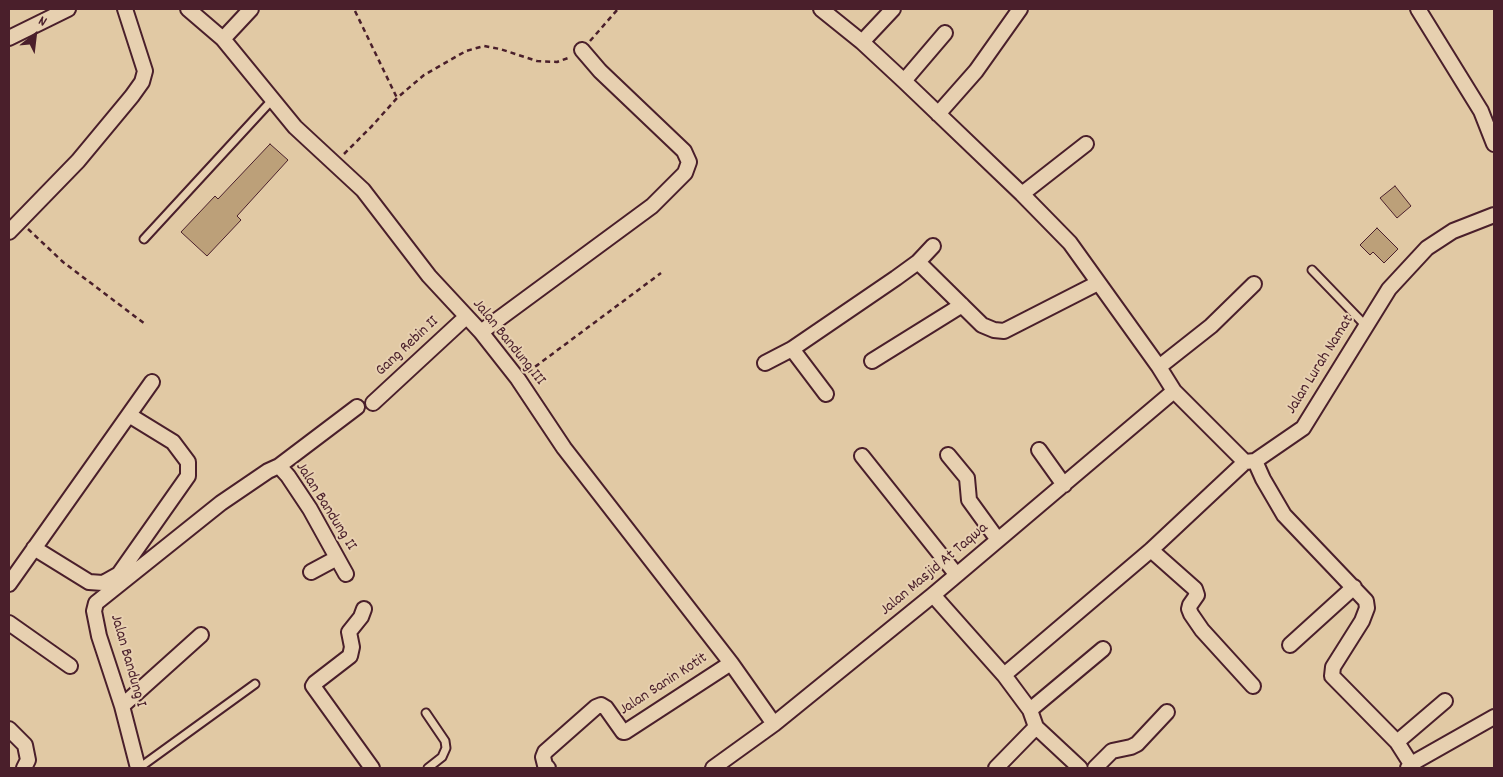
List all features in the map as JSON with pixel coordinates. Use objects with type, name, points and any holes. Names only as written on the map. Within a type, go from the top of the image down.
[{"type":"street","points":[[9,38],[68,9]]},
{"type":"street","points":[[9,232],[78,161],[142,82],[145,71],[125,9]]},
{"type":"street","name":"Jalan Bandung III","points":[[188,9],[223,39],[295,127],[363,190],[429,276],[481,332],[518,379],[564,448],[731,663],[774,724]]},
{"type":"street","points":[[223,39],[251,9]]},
{"type":"street","points":[[821,9],[862,42],[904,80],[1070,243],[1159,367],[1174,391],[1250,461],[1284,515],[1366,600],[1367,608],[1362,622],[1334,667],[1332,676],[1397,742],[1410,766],[1494,717]]},
{"type":"street","points":[[862,42],[893,9]]},
{"type":"street","points":[[938,114],[976,71],[1020,9]]},
{"type":"street","points":[[1418,9],[1481,111],[1494,144]]},
{"type":"street","points":[[904,80],[945,33]]},
{"type":"street","points":[[481,332],[652,206],[685,173],[689,162],[684,151],[600,71],[582,50]]},
{"type":"street","points":[[1022,194],[1086,144]]},
{"type":"street","name":"Jalan Lurah Namat","points":[[1004,675],[1151,550],[1250,461],[1303,428],[1389,289],[1427,248],[1453,231],[1494,215]]},
{"type":"street","points":[[765,363],[792,349],[918,262],[933,246]]},
{"type":"street","points":[[918,262],[982,325],[994,330],[1004,330],[1098,283]]},
{"type":"street","points":[[1159,367],[1211,326],[1254,284]]},
{"type":"street","points":[[872,361],[962,305]]},
{"type":"street","name":"Gang Rebin II","points":[[373,403],[466,317]]},
{"type":"street","points":[[792,349],[826,394]]},
{"type":"street","points":[[9,584],[152,382]]},
{"type":"street","name":"Jalan Masjid At Taqwa","points":[[713,768],[774,724],[933,595],[1174,391]]},
{"type":"street","points":[[279,466],[357,407]]},
{"type":"street","points":[[34,548],[89,582],[103,583],[119,574],[188,476],[188,462],[173,442],[129,415]]},
{"type":"street","points":[[1039,450],[1064,486]]},
{"type":"street","points":[[948,455],[967,478],[968,500],[998,540]]},
{"type":"street","points":[[862,456],[956,574]]},
{"type":"street","name":"Jalan Bandung II","points":[[221,503],[268,471],[279,466],[310,509],[346,574]]},
{"type":"street","name":"Jalan Bandung I","points":[[139,768],[122,706],[99,636],[94,611],[96,604],[221,503]]},
{"type":"street","points":[[1151,550],[1195,589],[1197,595],[1190,605],[1191,614],[1202,630],[1253,686]]},
{"type":"street","points":[[311,572],[337,558]]},
{"type":"street","points":[[1290,645],[1354,587]]},
{"type":"street","points":[[933,595],[1004,675],[1030,710],[1036,728],[1080,768]]},
{"type":"street","points":[[364,609],[361,617],[349,632],[352,647],[350,656],[314,683],[313,686],[372,768]]},
{"type":"street","points":[[9,623],[70,666]]},
{"type":"street","points":[[122,706],[201,635]]},
{"type":"street","points":[[1030,710],[1103,649]]},
{"type":"street","name":"Jalan Sanin Kotit","points":[[548,768],[543,757],[545,752],[596,707],[601,705],[606,708],[623,732],[625,732],[731,663]]},
{"type":"street","points":[[1397,742],[1445,701]]},
{"type":"street","points":[[1095,768],[1112,751],[1132,747],[1137,744],[1167,712]]},
{"type":"street","points":[[996,768],[1036,728]]},
{"type":"street","points":[[9,729],[25,745],[28,760],[24,768]]},
{"type":"lane","points":[[144,239],[273,99]]},
{"type":"lane","points":[[1312,270],[1366,326]]},
{"type":"lane","points":[[139,768],[255,684]]},
{"type":"lane","points":[[426,713],[445,741],[446,748],[442,757],[428,768]]},
{"type":"path","points":[[334,164],[397,98],[424,75],[466,51],[484,46],[537,61],[557,62],[571,57],[582,50],[618,9]]},
{"type":"path","points":[[355,11],[397,98]]},
{"type":"path","points":[[20,221],[63,262],[146,324]]},
{"type":"path","points":[[518,379],[662,273]]},
{"type":"building","points":[[270,144],[288,160],[237,216],[241,220],[207,256],[181,232],[215,196],[218,199]]},
{"type":"building","points":[[1395,186],[1411,206],[1397,218],[1380,198]]},
{"type":"building","points":[[1377,228],[1398,249],[1384,263],[1373,252],[1370,255],[1360,245]]}]
